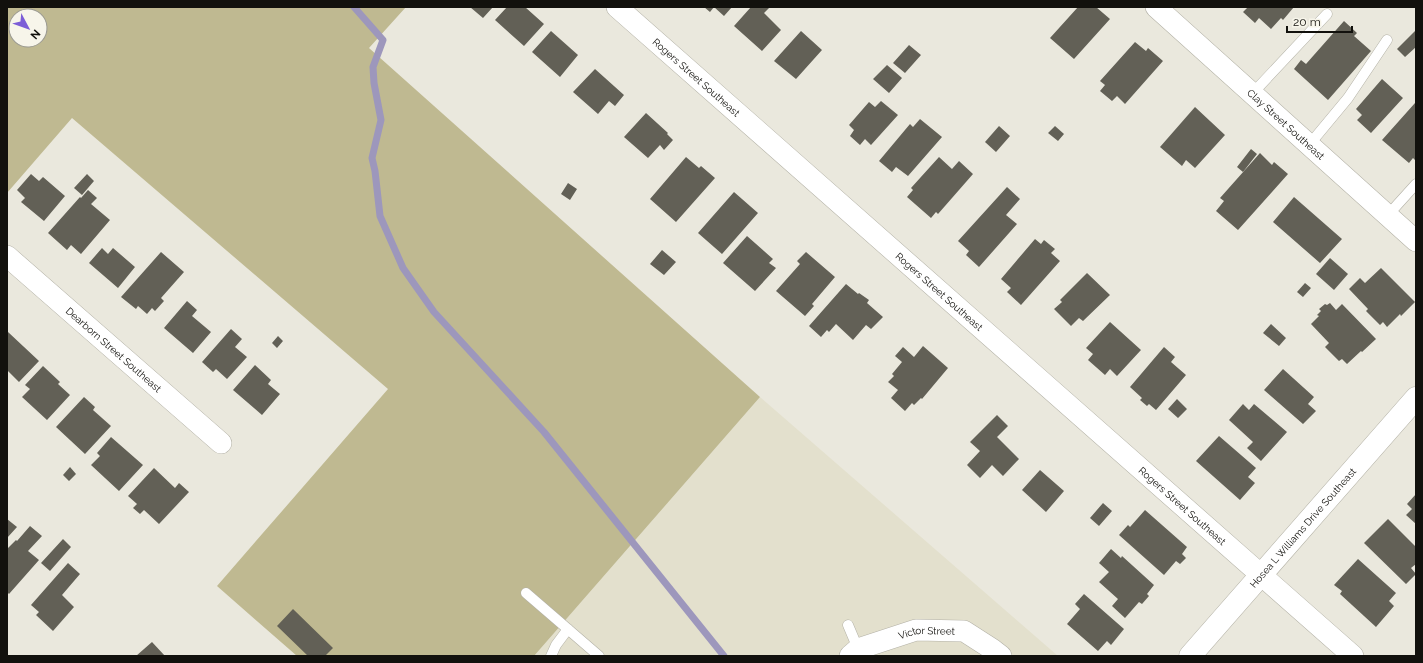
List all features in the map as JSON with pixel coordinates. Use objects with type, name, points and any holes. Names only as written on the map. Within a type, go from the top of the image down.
[{"type":"street","name":"Rogers Street Southeast","points":[[617,7],[1353,656]]},
{"type":"street","name":"Clay Street Southeast","points":[[1156,7],[1416,241]]},
{"type":"street","name":"Dearborn Street Southeast","points":[[7,256],[221,443]]},
{"type":"street","name":"Hosea L Williams Drive Southeast","points":[[1190,656],[1416,398]]},
{"type":"street","name":"Victor Street","points":[[857,654],[916,630],[964,631],[1001,656]]},
{"type":"lane","points":[[1252,94],[1327,14]]},
{"type":"lane","points":[[1309,145],[1348,98],[1387,40]]},
{"type":"lane","points":[[1388,215],[1416,184]]},
{"type":"lane","points":[[526,593],[599,656]]},
{"type":"lane","points":[[848,625],[857,654]]},
{"type":"lane","points":[[551,656],[556,645],[568,629]]},
{"type":"shaded area","points":[[7,7],[406,7],[369,48],[760,397],[534,656],[297,656],[217,586],[388,389],[72,118],[7,193]]},
{"type":"shaded area","points":[[760,397],[1058,656],[534,656]]},
{"type":"building","points":[[470,7],[493,7],[483,18]]},
{"type":"building","points":[[507,7],[525,7],[544,24],[524,46],[495,20]]},
{"type":"building","points":[[704,7],[714,7],[710,12]]},
{"type":"building","points":[[714,7],[732,7],[724,16]]},
{"type":"building","points":[[751,7],[770,7],[764,13],[781,30],[762,51],[734,26]]},
{"type":"building","points":[[1078,7],[1096,7],[1110,19],[1074,59],[1050,38]]},
{"type":"building","points":[[1248,7],[1294,7],[1283,20],[1281,18],[1271,29],[1259,18],[1255,23],[1243,12]]},
{"type":"building","points":[[1344,21],[1357,33],[1354,36],[1371,51],[1328,100],[1294,69],[1301,60],[1306,64]]},
{"type":"building","points":[[1416,30],[1416,47],[1405,57],[1397,49]]},
{"type":"building","points":[[551,31],[578,55],[560,77],[532,52]]},
{"type":"building","points":[[801,31],[822,50],[796,79],[774,61]]},
{"type":"building","points":[[1135,42],[1146,51],[1148,48],[1163,61],[1125,104],[1117,96],[1112,101],[1100,91],[1105,85],[1100,81]]},
{"type":"building","points":[[909,45],[921,55],[905,73],[893,63]]},
{"type":"building","points":[[887,65],[902,78],[889,93],[873,79]]},
{"type":"building","points":[[595,69],[624,95],[615,106],[609,101],[598,114],[573,92]]},
{"type":"building","points":[[1382,79],[1403,98],[1371,133],[1357,120],[1362,115],[1356,109]]},
{"type":"building","points":[[881,101],[898,115],[871,145],[865,139],[860,145],[850,136],[854,130],[849,125],[869,102],[875,107]]},
{"type":"building","points":[[1415,103],[1416,161],[1413,158],[1409,163],[1382,140]]},
{"type":"building","points":[[1195,107],[1225,135],[1195,168],[1186,160],[1182,166],[1160,147]]},
{"type":"building","points":[[646,113],[668,133],[667,134],[673,140],[664,150],[660,145],[648,158],[624,137]]},
{"type":"building","points":[[920,119],[942,137],[908,176],[896,167],[892,172],[879,161],[910,124],[913,127]]},
{"type":"building","points":[[999,126],[1010,136],[996,152],[985,142]]},
{"type":"building","points":[[1055,126],[1064,134],[1058,141],[1048,133]]},
{"type":"building","points":[[1251,149],[1257,154],[1243,172],[1237,167]]},
{"type":"building","points":[[1260,153],[1272,165],[1274,162],[1288,174],[1238,230],[1216,211],[1224,201],[1220,198]]},
{"type":"building","points":[[686,157],[699,168],[701,166],[715,178],[676,222],[650,199]]},
{"type":"building","points":[[939,157],[952,169],[959,161],[973,174],[938,214],[936,212],[931,218],[907,197],[913,190],[911,188]]},
{"type":"building","points":[[31,174],[39,181],[43,177],[65,196],[44,221],[21,202],[25,198],[17,190]]},
{"type":"building","points":[[87,174],[94,181],[82,195],[74,188]]},
{"type":"building","points":[[568,183],[577,189],[570,200],[561,194]]},
{"type":"building","points":[[1007,187],[1020,199],[1006,215],[1017,224],[979,267],[966,255],[969,251],[958,241]]},
{"type":"building","points":[[88,190],[97,198],[91,204],[110,220],[81,254],[71,245],[67,250],[48,233]]},
{"type":"building","points":[[734,192],[758,213],[722,254],[698,233]]},
{"type":"building","points":[[1294,197],[1342,239],[1320,263],[1273,222]]},
{"type":"building","points":[[747,236],[773,259],[769,263],[776,268],[755,291],[723,263]]},
{"type":"building","points":[[1035,239],[1041,244],[1044,240],[1055,249],[1051,253],[1060,261],[1021,305],[1007,292],[1011,288],[1001,279]]},
{"type":"building","points":[[102,248],[108,254],[113,248],[135,267],[118,288],[89,263]]},
{"type":"building","points":[[662,250],[676,262],[664,275],[650,264]]},
{"type":"building","points":[[161,252],[184,272],[161,298],[164,301],[155,311],[152,308],[147,314],[138,306],[136,309],[121,297]]},
{"type":"building","points":[[806,252],[835,277],[812,304],[814,306],[805,316],[776,291],[800,264],[797,261]]},
{"type":"building","points":[[1330,258],[1348,274],[1334,290],[1316,274]]},
{"type":"building","points":[[1381,268],[1415,302],[1387,327],[1383,322],[1380,325],[1366,311],[1368,309],[1349,289],[1360,278],[1365,283]]},
{"type":"building","points":[[1087,273],[1110,295],[1083,321],[1079,318],[1071,326],[1054,309],[1062,302],[1060,300]]},
{"type":"building","points":[[1305,283],[1311,288],[1303,297],[1297,292]]},
{"type":"building","points":[[846,284],[858,294],[859,293],[869,300],[867,303],[883,317],[871,329],[866,325],[853,340],[836,324],[829,332],[827,330],[821,337],[809,326]]},
{"type":"building","points":[[187,301],[197,310],[192,316],[211,332],[193,353],[164,328]]},
{"type":"building","points":[[1330,303],[1336,310],[1342,304],[1376,339],[1347,364],[1342,359],[1339,361],[1325,347],[1329,343],[1311,324],[1319,316],[1317,315],[1321,311],[1319,309],[1325,304],[1327,305]]},
{"type":"building","points":[[1110,322],[1141,350],[1117,376],[1110,369],[1105,375],[1088,360],[1093,354],[1086,348]]},
{"type":"building","points":[[1271,324],[1286,338],[1279,346],[1263,333]]},
{"type":"building","points":[[231,329],[242,339],[235,347],[247,357],[227,379],[216,369],[213,372],[202,362]]},
{"type":"building","points":[[8,332],[39,361],[19,382],[7,370]]},
{"type":"building","points":[[278,336],[283,341],[277,348],[272,343]]},
{"type":"building","points":[[923,346],[948,368],[922,399],[921,398],[914,405],[912,403],[905,411],[891,398],[898,390],[888,382],[894,376],[892,374],[902,362],[895,356],[903,347],[914,357]]},
{"type":"building","points":[[1164,347],[1175,357],[1171,362],[1186,375],[1156,410],[1149,404],[1147,406],[1140,400],[1142,398],[1130,387]]},
{"type":"building","points":[[255,365],[271,380],[268,384],[280,394],[262,415],[233,390]]},
{"type":"building","points":[[43,366],[60,382],[58,384],[70,395],[47,420],[22,397],[30,389],[25,385]]},
{"type":"building","points":[[1283,369],[1314,397],[1308,404],[1316,411],[1303,424],[1264,390]]},
{"type":"building","points":[[84,397],[95,407],[93,410],[111,426],[85,454],[56,427]]},
{"type":"building","points":[[1177,399],[1187,409],[1178,418],[1168,409]]},
{"type":"building","points":[[1243,404],[1249,410],[1254,404],[1287,432],[1261,461],[1247,448],[1253,442],[1229,420]]},
{"type":"building","points":[[997,415],[1008,426],[997,437],[1019,459],[1003,476],[992,465],[980,478],[967,465],[980,451],[970,442]]},
{"type":"building","points":[[1219,436],[1256,468],[1248,477],[1255,483],[1240,500],[1196,461]]},
{"type":"building","points":[[111,437],[143,465],[119,491],[91,465],[100,456],[97,453]]},
{"type":"building","points":[[70,467],[76,474],[69,481],[63,475]]},
{"type":"building","points":[[154,468],[175,488],[179,483],[189,492],[159,524],[144,510],[140,514],[133,508],[137,504],[128,496]]},
{"type":"building","points":[[1040,470],[1064,491],[1046,512],[1022,490]]},
{"type":"building","points":[[1416,494],[1416,524],[1406,515],[1412,509],[1407,504]]},
{"type":"building","points":[[1103,503],[1112,511],[1099,526],[1090,518]]},
{"type":"building","points":[[1145,510],[1187,547],[1182,554],[1186,558],[1180,564],[1176,561],[1164,575],[1119,535],[1128,525],[1130,527]]},
{"type":"building","points":[[7,519],[17,527],[7,538]]},
{"type":"building","points":[[1388,519],[1416,547],[1416,564],[1411,568],[1416,574],[1406,584],[1364,543]]},
{"type":"building","points":[[30,526],[42,536],[28,551],[39,560],[9,594],[7,592],[7,549],[16,540],[17,541]]},
{"type":"building","points":[[63,539],[71,547],[50,571],[41,563]]},
{"type":"building","points":[[1111,549],[1121,558],[1122,556],[1154,585],[1147,594],[1149,596],[1142,604],[1139,602],[1125,618],[1112,606],[1118,599],[1099,582],[1109,572],[1099,563]]},
{"type":"building","points":[[1358,559],[1396,593],[1389,601],[1394,606],[1376,627],[1340,594],[1342,591],[1334,585]]},
{"type":"building","points":[[68,563],[80,574],[62,595],[74,607],[53,631],[36,615],[39,612],[31,605]]},
{"type":"building","points":[[1084,594],[1124,629],[1111,645],[1107,641],[1098,651],[1067,624],[1080,609],[1075,604]]},
{"type":"building","points":[[293,609],[333,648],[325,656],[308,656],[277,626]]},
{"type":"building","points":[[152,642],[165,656],[136,656]]},
{"type":"waterway","points":[[354,7],[383,40],[373,67],[374,83],[381,120],[372,158],[380,216],[403,268],[434,312],[544,432],[724,656]]}]
